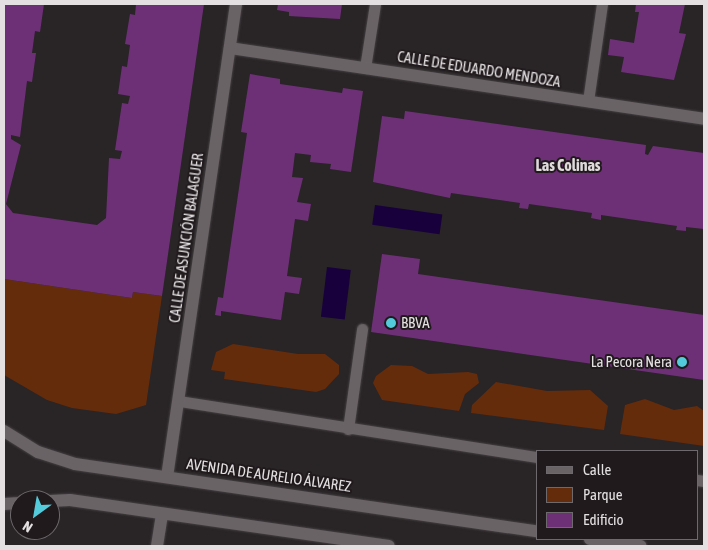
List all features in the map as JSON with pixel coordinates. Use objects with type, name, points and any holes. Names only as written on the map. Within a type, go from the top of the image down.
[{"type":"street","name":"CALLE DE ASUNCIÓN BALAGUER","points":[[168,477],[236,4]]},
{"type":"street","name":"CALLE DE EDUARDO MENDOZA","points":[[230,48],[704,119]]},
{"type":"street","name":"AVENIDA DE AURELIO ÁLVAREZ","points":[[4,431],[38,452],[75,464],[536,531]]},
{"type":"street","points":[[60,500],[70,500],[389,546]]},
{"type":"street","points":[[157,546],[162,514]]},
{"type":"street","points":[[597,540],[641,546]]},
{"type":"lane","points":[[365,68],[375,4]]},
{"type":"lane","points":[[588,102],[602,4]]},
{"type":"lane","points":[[348,430],[362,329]]},
{"type":"lane","points":[[179,401],[348,430],[536,457]]},
{"type":"green space","points":[[4,279],[132,298],[133,292],[162,296],[146,405],[116,414],[72,408],[47,400],[4,375]]},
{"type":"green space","points":[[233,344],[298,354],[325,354],[339,365],[339,374],[325,389],[316,392],[224,379],[225,372],[211,370],[216,352]]},
{"type":"green space","points":[[391,365],[412,366],[428,374],[468,372],[477,374],[479,383],[465,394],[459,411],[382,400],[373,383],[376,376]]},
{"type":"green space","points":[[496,382],[547,391],[590,390],[608,406],[604,430],[471,413],[472,405]]},
{"type":"green space","points":[[645,399],[674,410],[697,406],[704,411],[704,446],[620,434],[625,405]]},
{"type":"shaded area","points":[[375,205],[442,214],[440,234],[372,225]]},
{"type":"shaded area","points":[[327,267],[351,270],[345,320],[321,317]]},
{"type":"building","points":[[4,4],[44,4],[40,32],[35,31],[32,53],[36,53],[32,82],[27,81],[20,137],[11,135],[11,139],[21,145],[6,204],[13,213],[97,225],[106,218],[109,158],[120,159],[122,151],[115,150],[122,103],[128,104],[130,96],[118,94],[122,66],[127,67],[130,45],[125,44],[130,14],[135,15],[136,4],[204,4],[162,296],[133,292],[132,298],[4,279]]},
{"type":"building","points":[[278,4],[342,4],[340,19],[289,16],[289,12],[277,10]]},
{"type":"building","points":[[636,4],[685,4],[679,33],[686,34],[674,80],[621,72],[624,57],[608,55],[610,39],[634,43],[639,12],[635,12]]},
{"type":"building","points":[[250,74],[280,79],[280,84],[342,93],[343,88],[363,91],[351,172],[330,169],[331,164],[310,162],[311,155],[295,153],[292,177],[303,178],[297,202],[311,204],[308,221],[295,219],[287,276],[302,278],[299,294],[285,292],[281,320],[221,311],[221,316],[215,315],[218,297],[223,298],[247,133],[241,132]]},
{"type":"building","points":[[405,111],[646,145],[645,154],[648,155],[653,146],[704,153],[704,229],[686,227],[686,231],[676,230],[677,226],[601,215],[601,220],[591,218],[592,213],[529,204],[528,209],[519,208],[520,203],[451,193],[450,198],[373,182],[382,116],[404,119]]},
{"type":"building","points":[[382,254],[420,259],[418,274],[704,315],[704,380],[371,332]]},
{"type":"place","name":"BBVA","points":[[391,323]]},
{"type":"place","name":"La Pecora Nera","points":[[682,362]]},
{"type":"district","name":"Las Colinas","points":[[568,165]]}]
